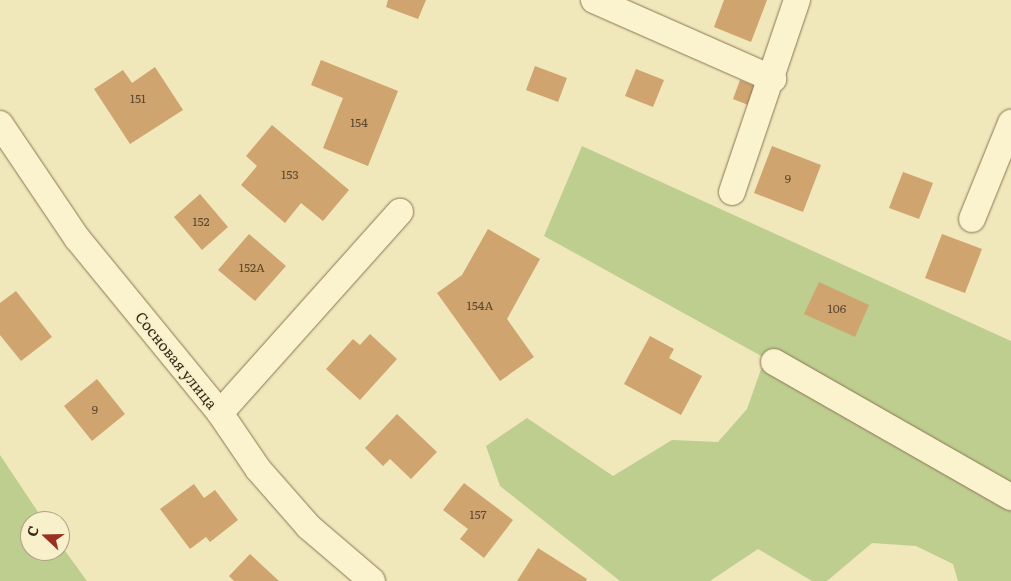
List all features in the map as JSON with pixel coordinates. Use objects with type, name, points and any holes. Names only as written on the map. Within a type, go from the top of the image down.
[{"type":"street","points":[[594,0],[773,79]]},
{"type":"street","points":[[732,192],[773,79],[797,0]]},
{"type":"street","points":[[972,219],[1011,123]]},
{"type":"street","name":"Сосновая улица","points":[[0,124],[77,238],[220,413],[258,469],[309,527],[372,581]]},
{"type":"street","points":[[220,413],[400,212]]},
{"type":"street","points":[[774,362],[1011,497]]},
{"type":"green space","points":[[582,146],[1011,341],[1011,581],[958,581],[953,564],[916,546],[872,543],[827,581],[812,581],[758,549],[710,581],[620,581],[500,486],[486,446],[527,418],[613,476],[672,440],[718,442],[747,409],[765,358],[544,236]]},
{"type":"green space","points":[[0,455],[37,511],[20,511],[20,561],[70,561],[70,558],[87,581],[0,581]]},
{"type":"building","points":[[388,0],[426,0],[418,19],[386,7]]},
{"type":"building","points":[[724,0],[767,0],[751,42],[714,27]]},
{"type":"building","points":[[321,60],[398,91],[368,166],[323,148],[343,98],[311,85]]},
{"type":"building","points":[[535,66],[567,78],[558,102],[526,90]]},
{"type":"building","points":[[155,67],[183,110],[130,144],[94,89],[123,70],[132,83]]},
{"type":"building","points":[[636,69],[664,80],[653,107],[625,96]]},
{"type":"building","points":[[740,80],[760,88],[753,107],[733,99]]},
{"type":"building","points":[[272,125],[349,190],[323,221],[301,203],[285,223],[241,185],[257,166],[246,156]]},
{"type":"building","points":[[772,146],[821,165],[803,212],[754,193]]},
{"type":"building","points":[[903,172],[933,183],[919,219],[889,208]]},
{"type":"building","points":[[200,194],[228,227],[202,250],[174,217]]},
{"type":"building","points":[[488,229],[540,259],[507,319],[534,357],[500,381],[437,293],[462,275]]},
{"type":"building","points":[[249,234],[286,266],[255,301],[218,270]]},
{"type":"building","points":[[942,234],[982,249],[965,293],[925,278]]},
{"type":"building","points":[[819,282],[869,305],[855,337],[804,314]]},
{"type":"building","points":[[16,291],[52,337],[21,361],[0,335],[0,303]]},
{"type":"building","points":[[370,334],[397,359],[360,400],[326,369],[353,339],[360,345]]},
{"type":"building","points":[[650,336],[674,349],[669,358],[702,376],[681,415],[624,384]]},
{"type":"building","points":[[97,379],[125,414],[92,441],[64,406]]},
{"type":"building","points":[[397,414],[437,452],[411,479],[390,459],[383,466],[365,448]]},
{"type":"building","points":[[464,483],[513,520],[484,558],[460,539],[468,529],[443,510]]},
{"type":"building","points":[[194,484],[204,498],[215,490],[238,520],[210,542],[206,537],[190,549],[160,509]]},
{"type":"building","points":[[538,548],[587,579],[586,581],[517,581]]},
{"type":"building","points":[[250,554],[279,581],[234,581],[229,576]]}]
